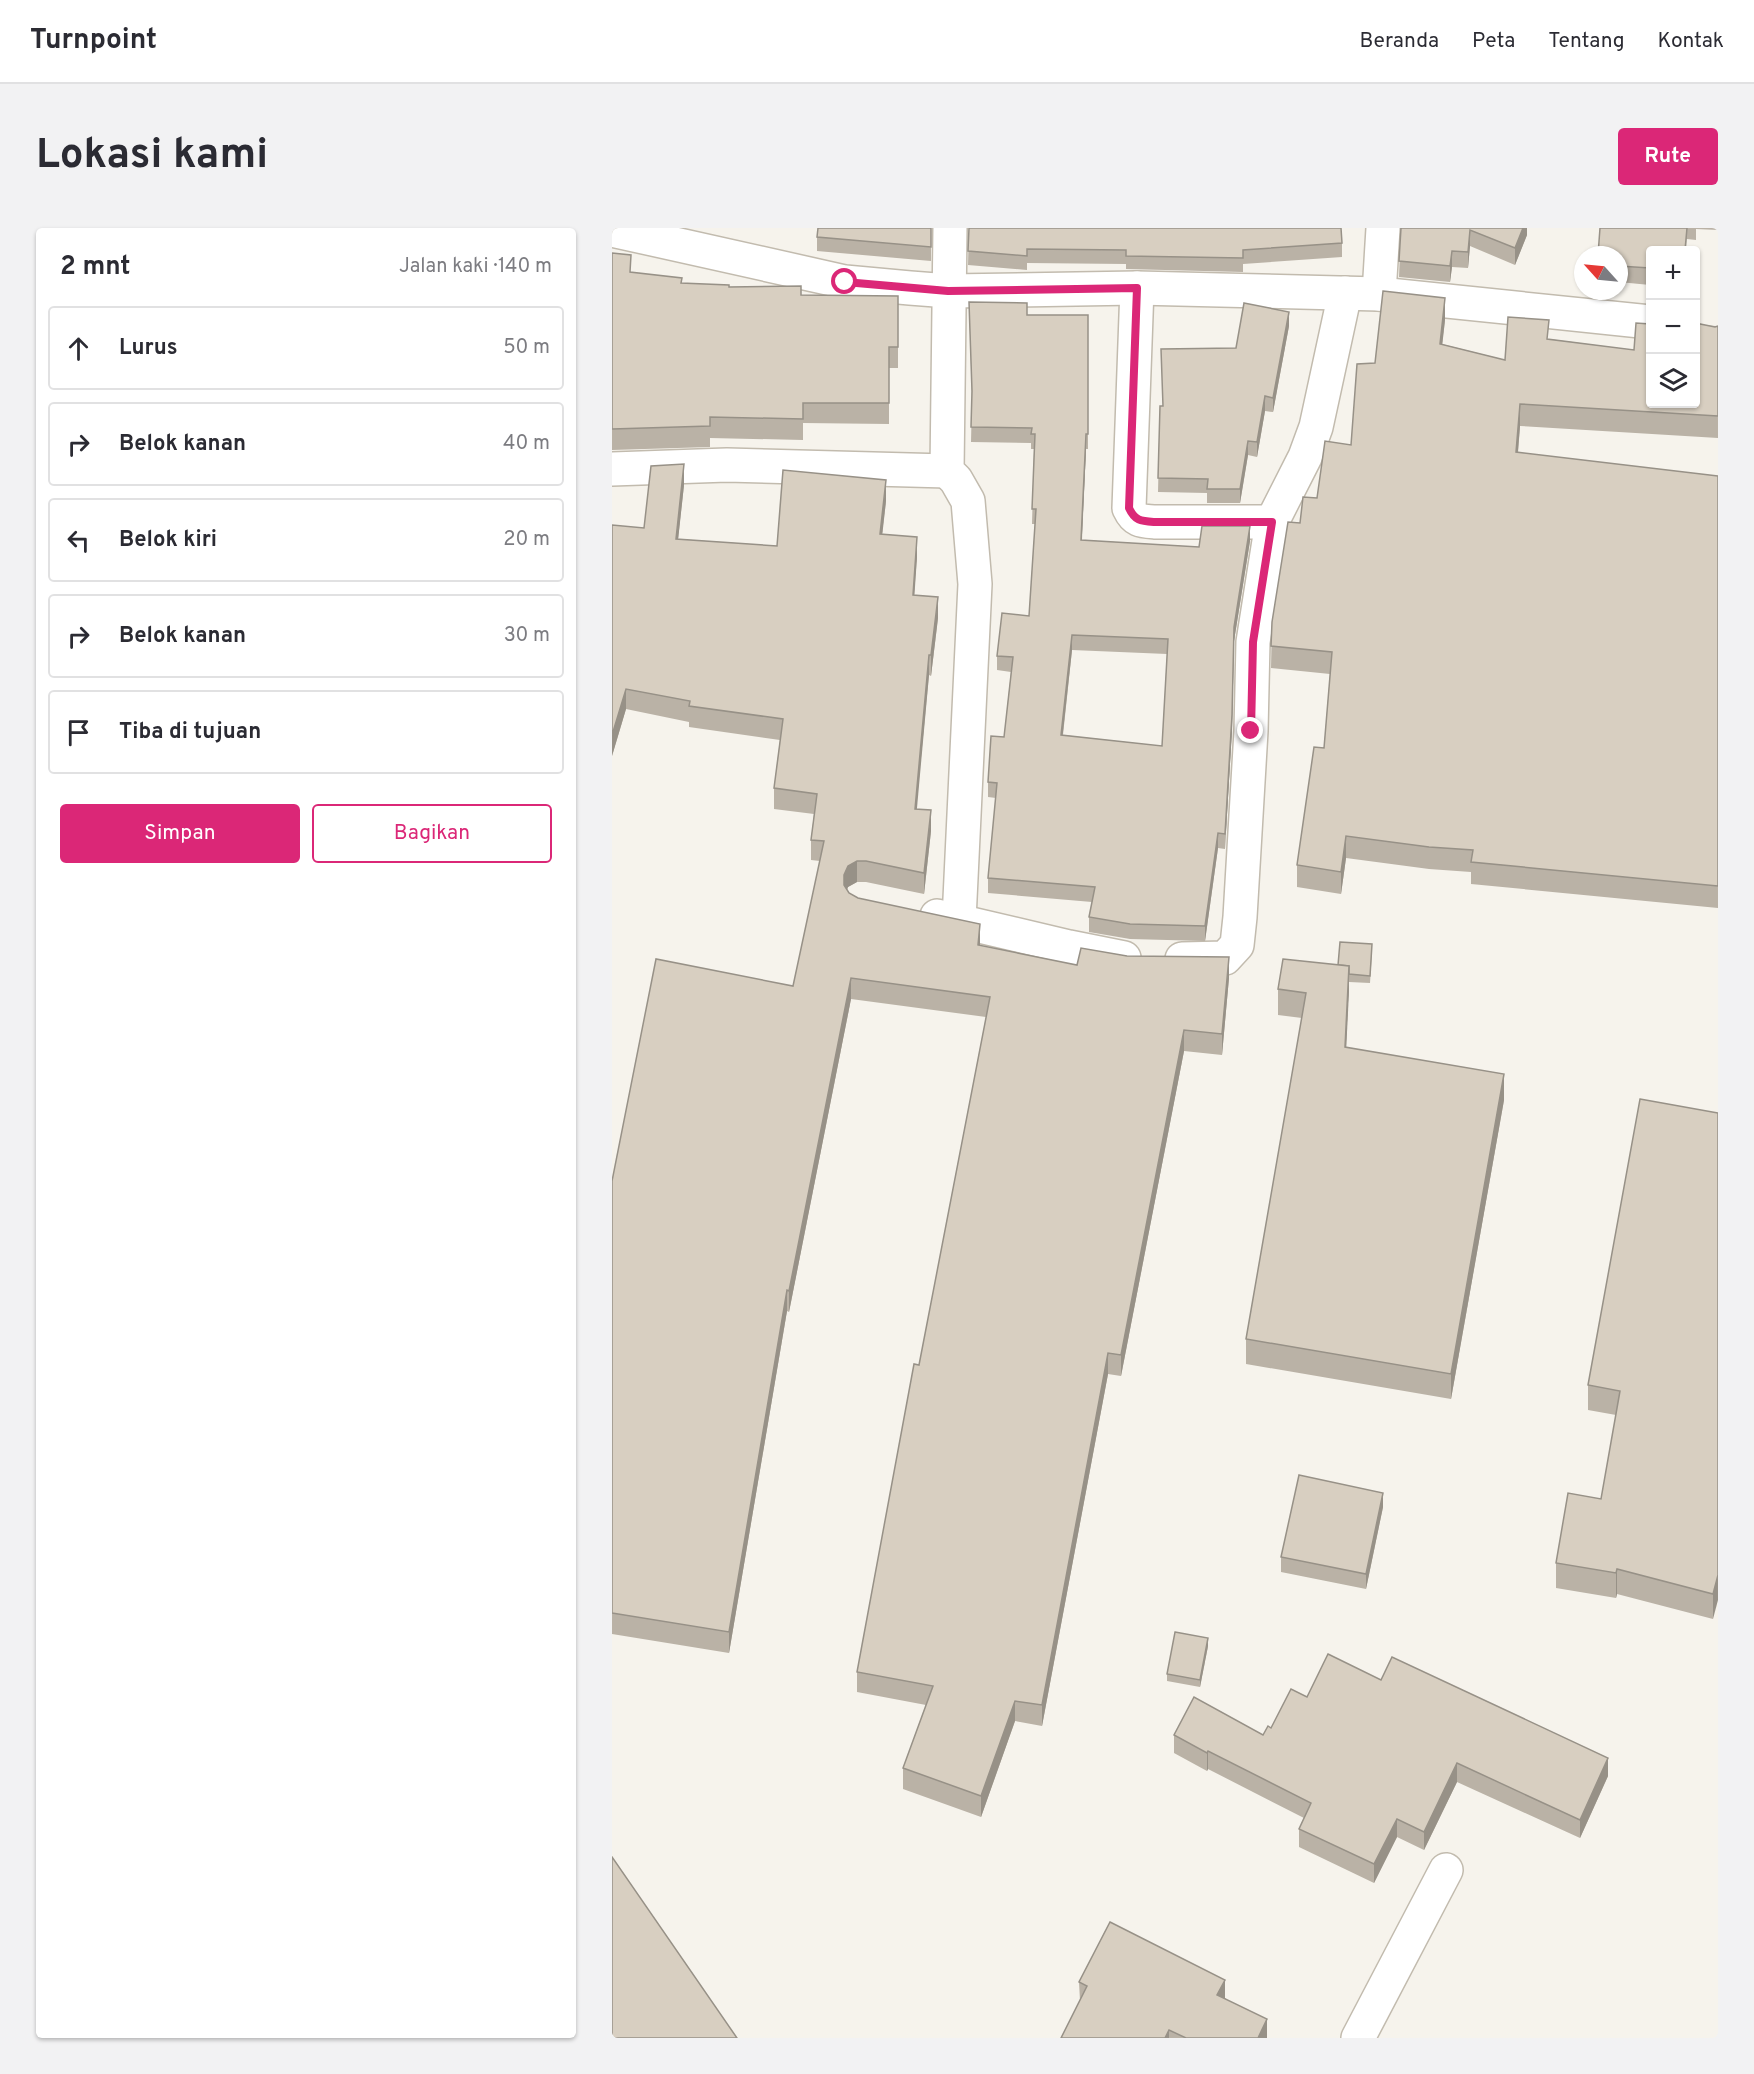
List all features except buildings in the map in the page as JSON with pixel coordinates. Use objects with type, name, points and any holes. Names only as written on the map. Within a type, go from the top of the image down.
[{"type":"street","points":[[947,471],[950,228]]},
{"type":"street","points":[[1379,294],[1383,228]]},
{"type":"street","points":[[612,230],[845,282],[948,291],[1137,288],[1379,294],[1646,322]]},
{"type":"street","points":[[1137,288],[1129,508],[1133,516],[1142,521],[1155,522],[1272,522]]},
{"type":"street","points":[[905,909],[1069,947],[1128,958],[1201,960],[1225,958],[1237,945],[1244,867],[1253,642],[1272,522],[1305,457],[1316,427],[1345,293]]},
{"type":"street","points":[[612,468],[727,465],[947,471],[956,480],[968,501],[975,584],[959,920]]},
{"type":"street","points":[[1358,2038],[1446,1870]]},
{"type":"route","points":[[845,282],[948,291],[1137,288],[1129,508],[1133,516],[1142,521],[1155,522],[1272,522],[1253,642],[1251,731]]}]
